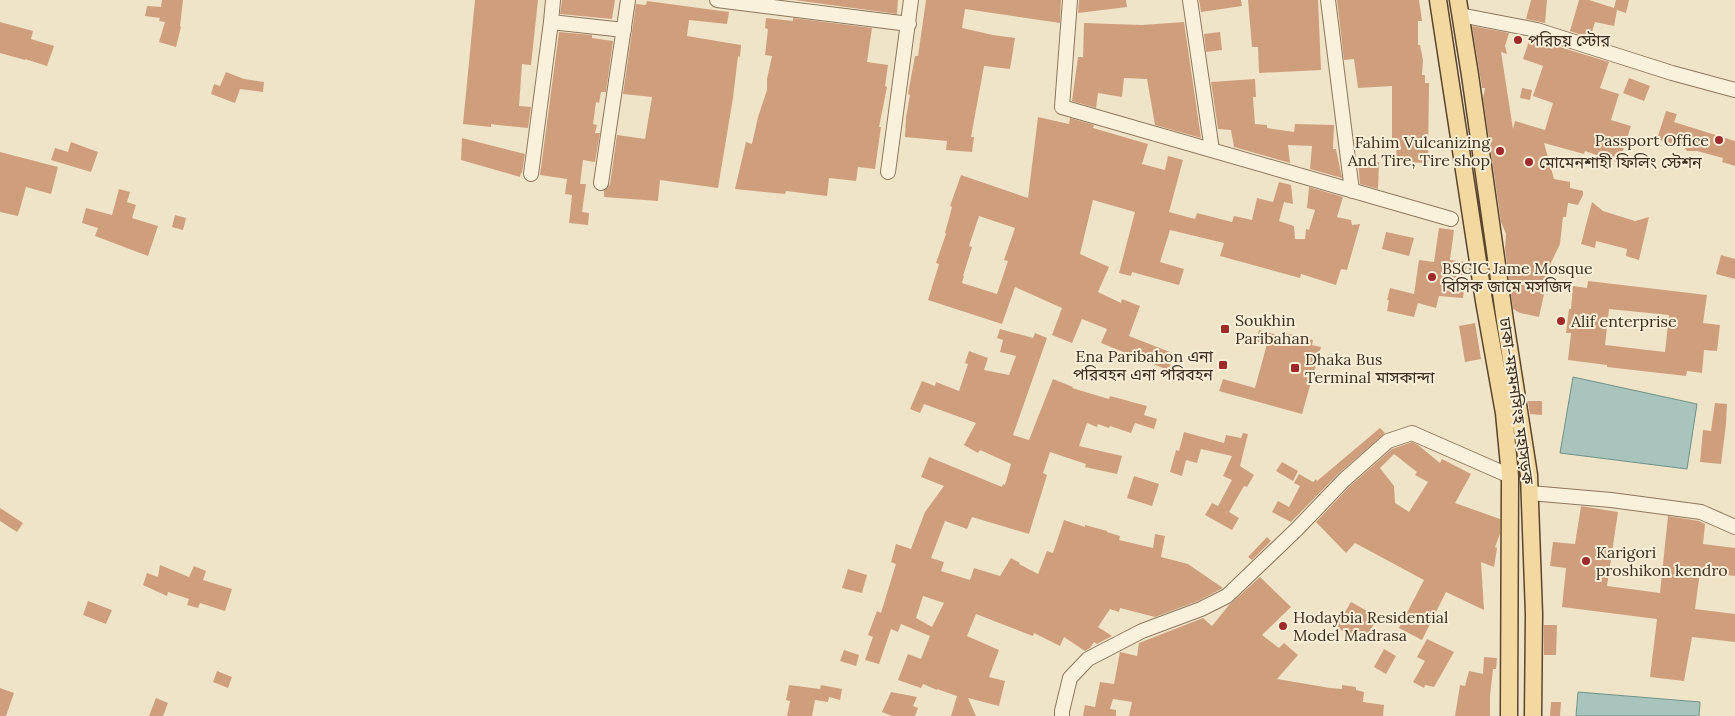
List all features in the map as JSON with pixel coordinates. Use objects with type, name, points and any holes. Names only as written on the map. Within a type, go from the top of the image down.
[{"type":"main road","name":"ঢাকা-ময়মনসিংহ মহাসড়ক","points":[[1438,0],[1484,301],[1504,413],[1510,476],[1510,716]]},
{"type":"main road","name":"ঢাকা-ময়মনসিংহ মহাসড়ক","points":[[1459,8],[1529,475],[1534,614],[1533,716]]},
{"type":"street","points":[[531,174],[553,0]]},
{"type":"street","points":[[600,183],[628,0]]},
{"type":"street","points":[[717,0],[909,24]]},
{"type":"street","points":[[888,172],[911,0]]},
{"type":"street","points":[[1070,0],[1062,107],[1451,219]]},
{"type":"street","points":[[1190,0],[1212,150]]},
{"type":"street","points":[[1328,0],[1352,191]]},
{"type":"street","points":[[1459,8],[1537,30],[1672,73],[1735,90]]},
{"type":"street","points":[[551,22],[624,30]]},
{"type":"street","points":[[1062,716],[1070,678],[1088,659],[1142,631],[1201,609],[1227,596],[1297,529],[1344,480],[1388,441],[1412,433],[1510,476]]},
{"type":"street","points":[[1530,493],[1611,500],[1701,512],[1735,527]]},
{"type":"water","points":[[1573,377],[1697,404],[1687,469],[1560,453]]},
{"type":"water","points":[[1578,692],[1700,702],[1699,716],[1576,716]]},
{"type":"building","points":[[162,0],[183,0],[181,27],[176,47],[159,42],[165,22],[159,21],[160,18],[145,16],[147,6],[161,7]]},
{"type":"building","points":[[475,0],[538,0],[531,65],[522,64],[519,106],[531,107],[528,128],[491,124],[491,127],[463,124]]},
{"type":"building","points":[[562,0],[615,0],[612,19],[560,14]]},
{"type":"building","points":[[794,0],[898,0],[897,14]]},
{"type":"building","points":[[926,0],[1061,0],[1060,23],[965,9],[962,28],[1015,38],[1010,69],[984,66],[971,137],[974,137],[972,152],[946,150],[947,141],[905,137],[910,95],[908,94],[915,56],[918,56]]},
{"type":"building","points":[[1079,0],[1126,0],[1127,7],[1078,13]]},
{"type":"building","points":[[1199,0],[1241,0],[1242,6],[1201,12]]},
{"type":"building","points":[[1248,0],[1318,0],[1321,70],[1259,73],[1258,47],[1252,47]]},
{"type":"building","points":[[1337,0],[1419,0],[1422,21],[1418,21],[1418,45],[1420,45],[1423,60],[1422,75],[1425,75],[1425,83],[1429,83],[1428,163],[1396,162],[1397,138],[1392,138],[1392,86],[1358,88],[1354,59],[1344,60]]},
{"type":"building","points":[[1531,0],[1547,0],[1545,23],[1526,19]]},
{"type":"building","points":[[1579,0],[1589,0],[1614,8],[1616,0],[1629,0],[1626,13],[1617,10],[1614,26],[1595,22],[1590,38],[1570,31]]},
{"type":"building","points":[[647,1],[729,12],[727,24],[689,20],[687,36],[741,45],[718,188],[660,180],[658,201],[604,197],[604,191],[610,184],[617,135],[645,139],[652,97],[623,94],[636,4],[646,5]]},
{"type":"building","points":[[766,18],[793,21],[793,18],[872,28],[867,62],[888,65],[885,86],[887,87],[879,127],[881,127],[875,169],[858,167],[856,181],[829,178],[827,196],[786,191],[785,194],[735,189],[746,142],[752,144],[767,90],[767,79],[772,56],[765,55],[768,29],[765,28]]},
{"type":"building","points":[[0,22],[33,31],[31,39],[54,46],[47,66],[0,53]]},
{"type":"building","points":[[1184,22],[1201,138],[1155,125],[1147,79],[1124,78],[1122,97],[1098,93],[1096,108],[1072,101],[1078,57],[1083,57],[1084,23],[1142,25]]},
{"type":"building","points":[[1472,26],[1509,33],[1505,46],[1507,54],[1501,52],[1513,129],[1515,121],[1545,130],[1553,103],[1533,96],[1543,66],[1523,59],[1530,38],[1609,62],[1600,88],[1619,94],[1611,120],[1631,126],[1619,163],[1585,151],[1584,154],[1544,143],[1554,179],[1570,182],[1570,188],[1583,191],[1583,195],[1578,205],[1568,203],[1566,217],[1563,217],[1560,244],[1546,273],[1550,273],[1549,285],[1546,285],[1539,317],[1520,313],[1513,309],[1505,249],[1506,234],[1501,222],[1483,98],[1485,88],[1482,88]]},
{"type":"building","points":[[559,32],[592,35],[592,38],[613,41],[606,92],[601,92],[599,103],[596,102],[593,124],[597,125],[595,133],[600,133],[595,162],[583,160],[580,184],[586,184],[582,212],[589,213],[588,225],[569,223],[572,195],[565,194],[567,179],[540,175]]},
{"type":"building","points":[[1220,32],[1222,50],[1206,52],[1204,34]]},
{"type":"building","points":[[226,72],[244,79],[264,82],[263,92],[240,89],[235,103],[211,94],[214,84],[220,86]]},
{"type":"building","points":[[1629,78],[1650,86],[1644,101],[1623,93]]},
{"type":"building","points":[[1255,79],[1256,97],[1253,97],[1255,124],[1267,125],[1267,128],[1294,132],[1295,124],[1334,125],[1333,149],[1336,149],[1342,178],[1310,169],[1312,146],[1288,145],[1290,163],[1234,147],[1231,130],[1218,129],[1211,82]]},
{"type":"building","points":[[1522,88],[1532,90],[1530,100],[1520,98]]},
{"type":"building","points":[[1666,111],[1677,114],[1674,122],[1735,141],[1735,166],[1722,162],[1723,158],[1697,151],[1687,151],[1684,147],[1657,139]]},
{"type":"building","points":[[1038,117],[1069,124],[1070,118],[1094,125],[1093,128],[1148,144],[1142,164],[1165,170],[1168,156],[1183,160],[1169,212],[1195,219],[1197,213],[1232,222],[1234,216],[1252,220],[1257,198],[1273,202],[1279,182],[1291,185],[1293,204],[1284,202],[1279,221],[1294,226],[1295,239],[1305,239],[1306,229],[1309,230],[1315,210],[1307,208],[1309,187],[1343,197],[1337,217],[1351,220],[1352,225],[1360,224],[1347,270],[1341,269],[1336,285],[1301,274],[1300,278],[1220,256],[1224,243],[1170,230],[1160,262],[1184,269],[1179,285],[1132,272],[1131,276],[1119,273],[1135,212],[1093,200],[1080,254],[1109,267],[1098,292],[1121,303],[1122,299],[1140,306],[1129,336],[1175,354],[1168,370],[1101,343],[1107,329],[1082,319],[1072,343],[1052,335],[1062,308],[1015,287],[1002,324],[928,300],[939,264],[936,263],[946,234],[952,207],[950,206],[961,175],[1028,198]],"holes":[[[979,216],[1015,228],[1004,260],[1008,261],[997,294],[962,283],[972,247],[969,246]]]},
{"type":"building","points":[[462,138],[525,154],[520,177],[461,160]]},
{"type":"building","points":[[71,142],[98,152],[91,172],[51,160],[55,148],[68,152]]},
{"type":"building","points":[[0,152],[58,167],[51,194],[26,187],[18,216],[0,212]]},
{"type":"building","points":[[1358,161],[1379,162],[1378,189],[1360,184]]},
{"type":"building","points":[[119,189],[130,192],[127,202],[136,205],[132,218],[158,226],[148,256],[95,236],[98,228],[82,223],[86,208],[112,215]]},
{"type":"building","points":[[1592,202],[1603,211],[1635,221],[1649,217],[1639,260],[1626,256],[1627,249],[1596,241],[1595,248],[1581,244]]},
{"type":"building","points":[[175,215],[186,218],[183,230],[172,227]]},
{"type":"building","points":[[1439,228],[1454,230],[1450,260],[1467,262],[1463,298],[1439,296],[1436,308],[1418,303],[1414,317],[1387,311],[1390,288],[1414,294],[1419,260],[1434,262]]},
{"type":"building","points":[[1386,232],[1414,238],[1409,256],[1382,249]]},
{"type":"building","points":[[1721,255],[1735,259],[1735,279],[1716,274]]},
{"type":"building","points":[[1588,281],[1707,295],[1703,323],[1720,325],[1717,351],[1704,350],[1702,373],[1687,371],[1686,376],[1607,367],[1607,365],[1568,360],[1571,333],[1566,333],[1573,286],[1587,288]],"holes":[[[1609,309],[1669,315],[1665,352],[1605,345]]]},
{"type":"building","points":[[1475,323],[1481,359],[1465,362],[1459,326]]},
{"type":"building","points":[[1000,329],[1033,338],[1035,333],[1047,338],[1013,435],[1029,440],[1053,379],[1072,388],[1109,399],[1110,396],[1147,406],[1144,415],[1157,419],[1154,429],[1135,423],[1131,433],[1110,426],[1109,428],[1098,424],[1097,427],[1087,423],[1079,446],[1122,456],[1117,474],[1085,467],[1086,464],[1050,452],[1043,473],[1047,475],[1029,534],[972,517],[967,529],[945,521],[931,558],[944,562],[941,571],[970,580],[974,568],[1000,576],[1011,558],[1038,574],[1047,551],[1053,553],[1064,520],[1085,527],[1085,525],[1107,531],[1120,536],[1119,540],[1153,548],[1155,534],[1165,536],[1161,557],[1188,564],[1223,588],[1198,601],[1155,617],[1120,608],[1119,612],[1110,609],[1098,627],[1112,636],[1097,644],[1094,642],[1085,651],[1064,637],[1060,646],[1034,633],[1033,636],[976,614],[967,636],[999,650],[989,677],[1005,681],[999,706],[968,698],[976,716],[951,716],[957,696],[923,684],[921,688],[898,680],[908,654],[921,659],[930,636],[901,624],[898,632],[891,629],[879,664],[865,660],[873,637],[868,635],[877,611],[881,613],[896,564],[891,562],[896,544],[911,549],[925,512],[944,486],[921,477],[929,457],[1002,487],[1003,484],[1005,485],[1011,464],[980,450],[978,453],[964,445],[976,423],[924,404],[920,413],[910,409],[922,381],[935,386],[936,382],[959,391],[968,364],[965,363],[969,351],[988,358],[984,370],[1009,375],[1016,356],[1000,352],[1003,340],[997,338]],"holes":[[[923,596],[944,603],[932,627],[916,618]]]},
{"type":"building","points":[[1259,330],[1281,336],[1282,332],[1313,340],[1312,345],[1321,347],[1302,414],[1219,391],[1223,379],[1255,388],[1267,344],[1256,342]]},
{"type":"building","points":[[1528,401],[1542,401],[1542,415],[1530,414]]},
{"type":"building","points":[[1715,403],[1727,404],[1721,464],[1700,462],[1703,430],[1711,431]]},
{"type":"building","points":[[1380,428],[1385,433],[1338,474],[1291,522],[1272,512],[1278,501],[1289,507],[1300,486],[1294,483],[1299,474],[1313,482],[1316,479],[1317,481]]},
{"type":"building","points":[[1184,432],[1224,443],[1226,435],[1241,438],[1243,433],[1248,434],[1240,466],[1254,475],[1247,487],[1244,486],[1229,512],[1239,518],[1232,530],[1205,515],[1212,503],[1218,506],[1232,480],[1223,476],[1232,456],[1201,449],[1197,463],[1186,460],[1182,476],[1170,472],[1176,450],[1179,451]]},
{"type":"building","points":[[1412,442],[1440,463],[1442,459],[1471,474],[1455,503],[1500,519],[1500,534],[1495,547],[1497,548],[1494,567],[1481,562],[1484,610],[1446,592],[1422,640],[1399,628],[1424,580],[1355,543],[1346,553],[1316,522],[1350,486],[1392,449]],"holes":[[[1394,454],[1417,472],[1415,475],[1428,482],[1409,512],[1395,503],[1394,486],[1380,468]]]},
{"type":"building","points":[[1282,462],[1298,471],[1293,481],[1276,471]]},
{"type":"building","points":[[1134,476],[1159,484],[1152,506],[1127,498]]},
{"type":"building","points":[[1581,506],[1618,512],[1607,586],[1660,593],[1668,516],[1699,521],[1705,524],[1703,544],[1735,548],[1735,576],[1700,572],[1695,609],[1735,614],[1735,642],[1692,637],[1684,681],[1650,677],[1657,619],[1562,607],[1566,568],[1550,566],[1553,542],[1575,544]]},
{"type":"building","points":[[0,508],[23,523],[17,532],[0,521]]},
{"type":"building","points":[[1267,537],[1271,541],[1252,560],[1248,557]]},
{"type":"building","points":[[160,565],[189,577],[194,566],[206,571],[203,580],[232,589],[225,611],[200,603],[198,608],[187,605],[189,599],[168,592],[167,596],[143,585],[147,573],[158,577]]},
{"type":"building","points":[[848,569],[867,575],[862,593],[842,588]]},
{"type":"building","points":[[1260,577],[1291,607],[1262,635],[1279,648],[1284,643],[1298,655],[1277,679],[1330,688],[1342,689],[1342,685],[1356,687],[1356,690],[1364,692],[1363,702],[1384,705],[1383,716],[1129,716],[1132,702],[1113,699],[1110,709],[1116,710],[1116,716],[1083,716],[1085,705],[1095,707],[1100,682],[1114,684],[1120,652],[1137,656],[1139,643],[1203,618],[1212,626],[1229,605]]},
{"type":"building","points":[[88,601],[112,610],[106,624],[83,615]]},
{"type":"building","points":[[1351,602],[1378,617],[1363,643],[1336,627]]},
{"type":"building","points":[[1544,625],[1557,625],[1556,655],[1544,655]]},
{"type":"building","points":[[1427,639],[1454,652],[1434,687],[1425,685],[1424,688],[1413,682],[1425,661],[1417,657]]},
{"type":"building","points":[[1384,649],[1396,656],[1386,674],[1374,667]]},
{"type":"building","points":[[844,650],[859,655],[856,666],[840,661]]},
{"type":"building","points":[[1484,657],[1497,658],[1496,669],[1493,669],[1490,716],[1455,716],[1460,685],[1465,686],[1469,671],[1483,674]]},
{"type":"building","points":[[217,671],[232,677],[228,688],[213,682]]},
{"type":"building","points":[[789,685],[820,689],[821,685],[842,689],[840,700],[829,697],[828,702],[815,700],[812,716],[787,716],[790,701],[786,700]]},
{"type":"building","points":[[0,688],[14,693],[6,716],[0,716]]},
{"type":"building","points":[[891,692],[917,697],[913,706],[918,708],[915,716],[892,716],[882,712]]},
{"type":"building","points":[[156,698],[168,703],[163,716],[149,716]]},
{"type":"building","points":[[1551,702],[1561,702],[1560,716],[1550,716]]},
{"type":"place","name":"পরিচয় স্টোর","points":[[1518,40]]},
{"type":"place","name":"Passport Office","points":[[1719,140]]},
{"type":"place","name":"Fahim Vulcanizing And Tire, Tire shop","points":[[1500,151]]},
{"type":"place","name":"মোমেনশাহী ফিলিং স্টেশন","points":[[1529,162]]},
{"type":"place","name":"BSCIC Jame Mosque বিসিক জামে মসজিদ","points":[[1432,277]]},
{"type":"place","name":"Alif enterprise","points":[[1561,321]]},
{"type":"place","name":"Soukhin Paribahan","points":[[1225,329]]},
{"type":"place","name":"Ena Paribahon এনা পরিবহন এনা পরিবহন","points":[[1223,365]]},
{"type":"place","name":"Dhaka Bus Terminal মাসকান্দা","points":[[1295,368]]},
{"type":"place","name":"Karigori proshikon kendro","points":[[1586,561]]},
{"type":"place","name":"Hodaybia Residential Model Madrasa","points":[[1283,626]]}]
